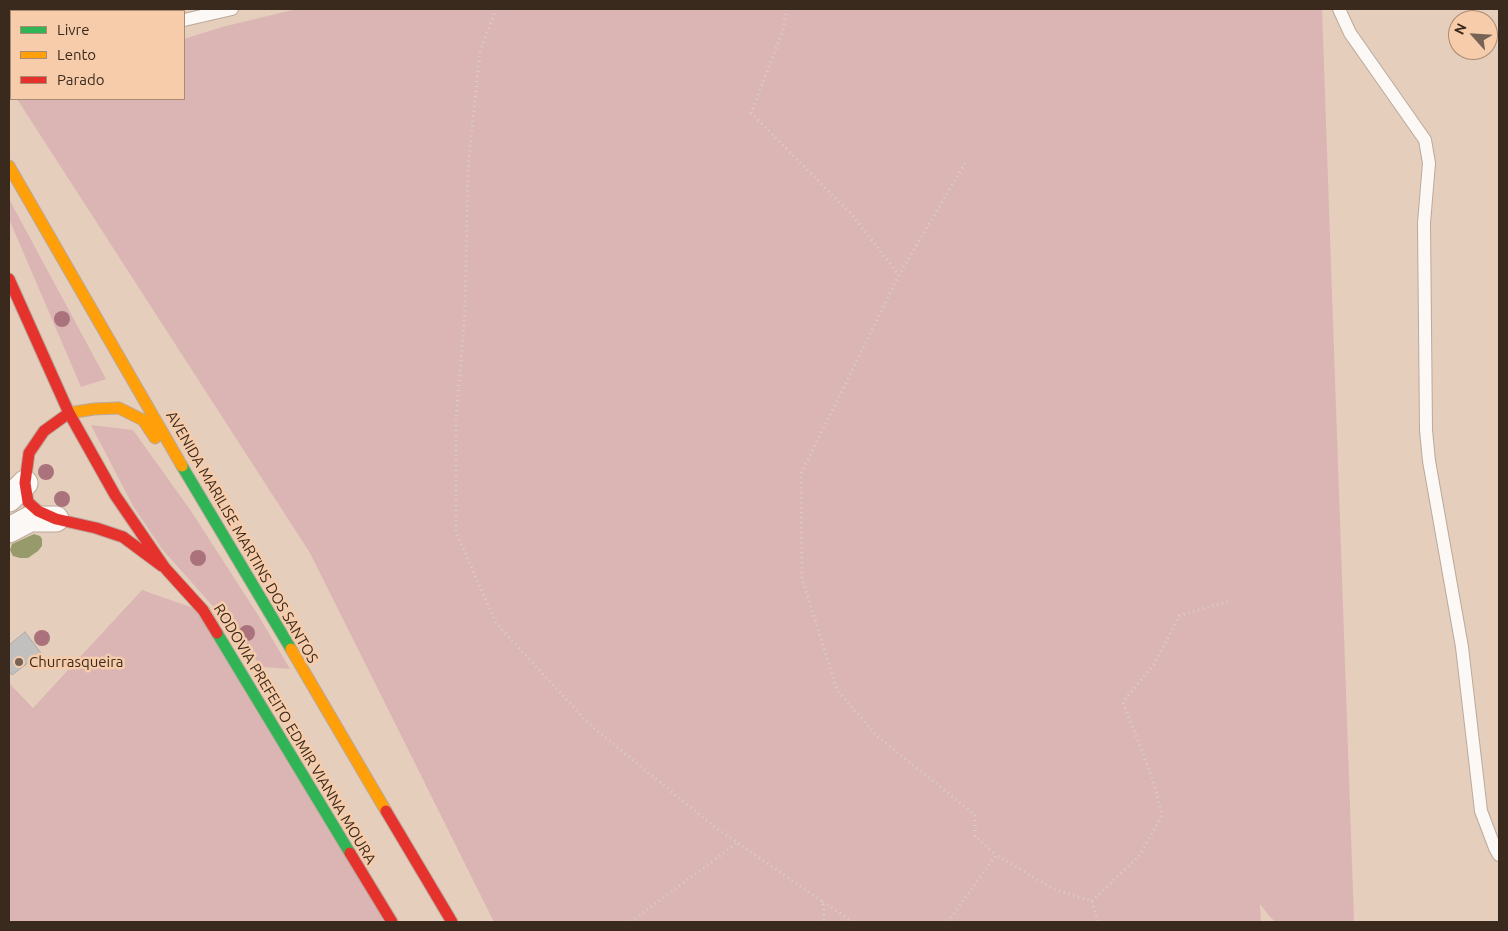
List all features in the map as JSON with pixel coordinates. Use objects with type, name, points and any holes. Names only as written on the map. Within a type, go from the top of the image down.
[{"type":"main road","name":"AVENIDA MARILISE MARTINS DOS SANTOS","points":[[9,166],[203,501],[452,922]]},
{"type":"main road","points":[[9,278],[69,414],[115,495],[165,568]]},
{"type":"main road","points":[[165,568],[123,537],[96,528],[56,519],[38,510],[28,502],[17,491],[29,453],[44,431],[69,414],[94,408],[119,408],[131,412],[142,420],[203,501]]},
{"type":"main road","name":"RODOVIA PREFEITO EDMIR VIANNA MOURA","points":[[165,568],[203,610],[392,922]]},
{"type":"street","points":[[9,530],[30,519],[56,519]]},
{"type":"lane","points":[[185,20],[232,9]]},
{"type":"lane","points":[[1339,9],[1350,33],[1425,140],[1428,155],[1424,223],[1426,430],[1429,460],[1462,646],[1481,811],[1499,855]]},
{"type":"path","points":[[496,9],[480,51],[468,168],[465,311],[456,421],[456,532],[496,623],[588,723],[712,825],[853,922]]},
{"type":"path","points":[[787,9],[782,33],[751,114],[852,215],[899,275]]},
{"type":"path","points":[[965,163],[899,275],[801,474],[802,578],[837,690],[876,735],[975,815],[975,836],[996,855],[1053,889],[1092,901]]},
{"type":"path","points":[[1092,901],[1140,855],[1162,815],[1153,780],[1123,702],[1156,663],[1179,616],[1229,600]]},
{"type":"path","points":[[631,922],[737,843]]},
{"type":"path","points":[[948,922],[996,855]]},
{"type":"path","points":[[1092,901],[1098,922]]},
{"type":"path","points":[[823,902],[824,922]]},
{"type":"shaded area","points":[[9,9],[97,9],[10,10],[9,32]]},
{"type":"shaded area","points":[[297,9],[1322,9],[1354,920],[1351,922],[1276,922],[1260,904],[1261,922],[494,922],[310,553],[18,100],[185,100],[185,39],[222,27]]},
{"type":"shaded area","points":[[9,199],[106,379],[81,387],[9,219]]},
{"type":"shaded area","points":[[91,425],[133,430],[191,511],[258,615],[290,669],[263,667],[240,644],[227,622],[162,549],[133,506]]},
{"type":"shaded area","points":[[34,534],[42,539],[42,546],[38,551],[28,558],[13,556],[10,550],[12,544]]},
{"type":"shaded area","points":[[142,590],[202,611],[395,922],[9,922],[9,683],[33,708]]},
{"type":"building","name":"Churrasqueira","points":[[25,632],[41,653],[12,675],[9,671],[9,645]]},
{"type":"traffic: fast","points":[[182,466],[291,649]]},
{"type":"traffic: fast","points":[[217,633],[350,853]]},
{"type":"traffic: slow","points":[[9,166],[182,466]]},
{"type":"traffic: slow","points":[[69,413],[119,408],[143,420],[155,438]]},
{"type":"traffic: slow","points":[[291,649],[386,811]]},
{"type":"traffic: jam","points":[[9,279],[69,413],[115,495],[165,568],[203,610],[217,633]]},
{"type":"traffic: jam","points":[[69,413],[44,431],[29,453],[25,483],[28,502],[38,511],[56,519],[96,528],[123,537],[162,566]]},
{"type":"traffic: jam","points":[[386,811],[452,922]]},
{"type":"traffic: jam","points":[[350,853],[392,922]]},
{"type":"place","name":"Churrasqueira","points":[[19,662]]}]
